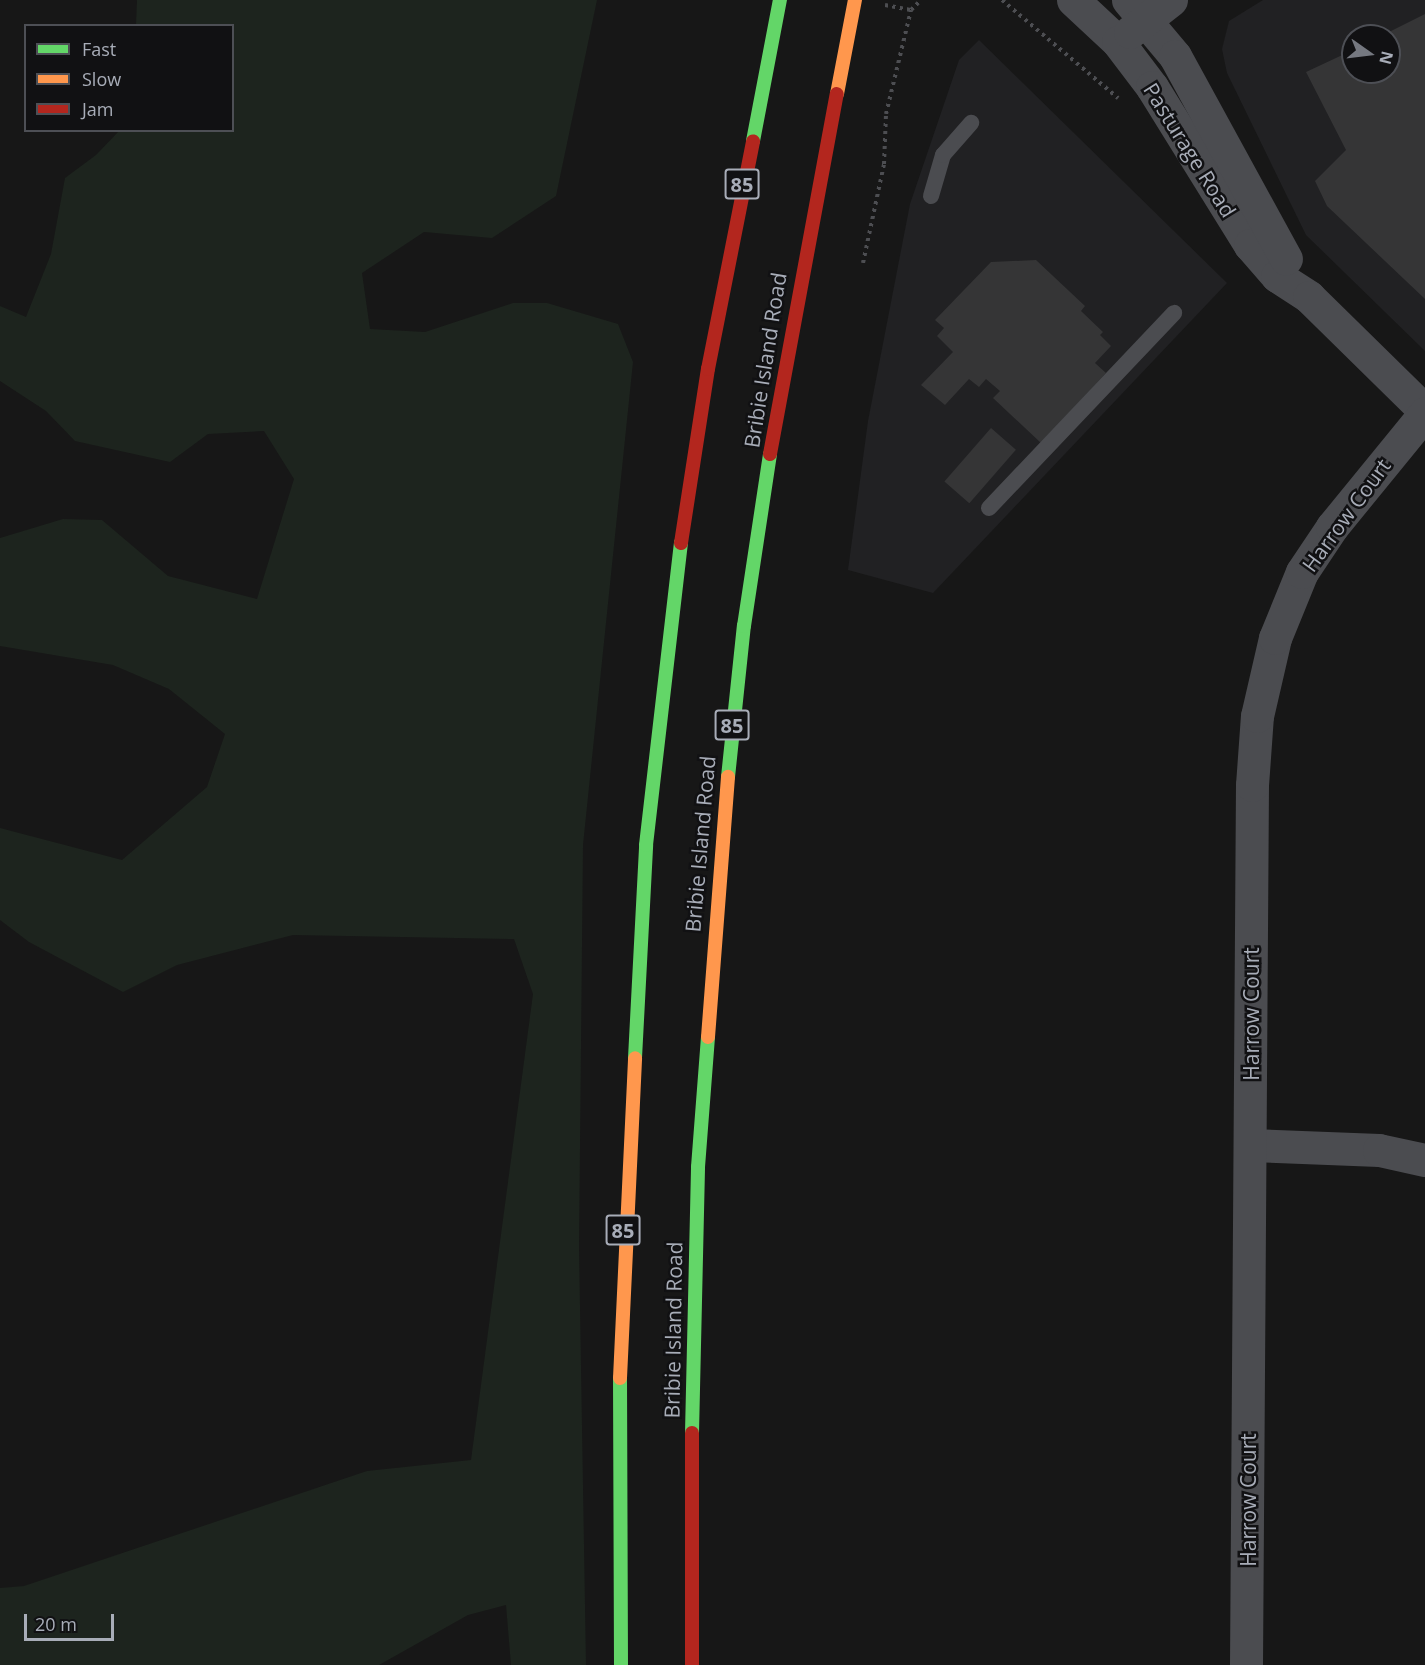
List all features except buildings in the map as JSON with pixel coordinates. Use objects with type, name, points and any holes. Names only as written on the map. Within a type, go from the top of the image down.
[{"type":"main road","name":"85","points":[[621,1665],[620,1329],[646,845],[679,559],[708,369],[780,0]]},
{"type":"main road","name":"Bribie Island Road","points":[[692,1665],[692,1393],[698,1167],[728,773],[744,626],[785,359],[855,0]]},
{"type":"street","name":"Pasturage Road","points":[[1073,0],[1118,42],[1152,87],[1250,244],[1277,276],[1309,297],[1425,412]]},
{"type":"street","name":"Pasturage Road","points":[[1148,6],[1264,225],[1309,297]]},
{"type":"street","points":[[1118,42],[1148,6]]},
{"type":"street","name":"Harrow Court","points":[[1246,1665],[1252,785],[1260,691],[1287,605],[1311,558],[1425,412]]},
{"type":"street","points":[[1250,1145],[1379,1150],[1425,1160]]},
{"type":"lane","points":[[931,196],[943,155],[972,123]]},
{"type":"lane","points":[[989,508],[1174,313]]},
{"type":"path","points":[[863,263],[884,164],[886,114],[911,10],[921,0]]},
{"type":"path","points":[[1002,0],[1125,107]]},
{"type":"path","points":[[881,4],[911,10]]},
{"type":"shaded area","points":[[137,0],[597,0],[556,196],[492,238],[424,232],[362,273],[370,329],[425,332],[513,303],[547,303],[618,324],[633,362],[583,845],[579,1247],[586,1665],[511,1665],[506,1605],[468,1615],[379,1665],[0,1665],[0,1588],[24,1586],[367,1471],[471,1460],[533,994],[514,939],[293,935],[177,965],[123,992],[29,942],[0,920],[0,828],[122,860],[207,787],[225,734],[169,689],[113,665],[0,646],[0,538],[63,519],[102,520],[168,576],[257,599],[294,479],[264,431],[208,434],[170,462],[75,441],[46,411],[0,381],[0,306],[26,317],[51,254],[65,178],[96,155],[118,132],[234,132],[234,24],[136,24]]},
{"type":"shaded area","points":[[1263,0],[1425,0],[1425,351],[1306,235],[1227,73],[1222,49],[1229,21]]},
{"type":"shaded area","points":[[979,40],[1227,283],[933,593],[848,570],[868,421],[910,204],[959,60]]},
{"type":"traffic: fast","points":[[753,141],[780,0]]},
{"type":"traffic: fast","points":[[728,777],[744,626],[770,454]]},
{"type":"traffic: fast","points":[[635,1058],[646,845],[681,543]]},
{"type":"traffic: fast","points":[[692,1433],[698,1167],[708,1037]]},
{"type":"traffic: fast","points":[[620,1378],[621,1665]]},
{"type":"traffic: slow","points":[[837,94],[855,0]]},
{"type":"traffic: slow","points":[[708,1037],[728,777]]},
{"type":"traffic: slow","points":[[620,1378],[635,1058]]},
{"type":"traffic: jam","points":[[770,454],[837,94]]},
{"type":"traffic: jam","points":[[681,543],[708,369],[753,141]]},
{"type":"traffic: jam","points":[[692,1433],[692,1665]]}]
